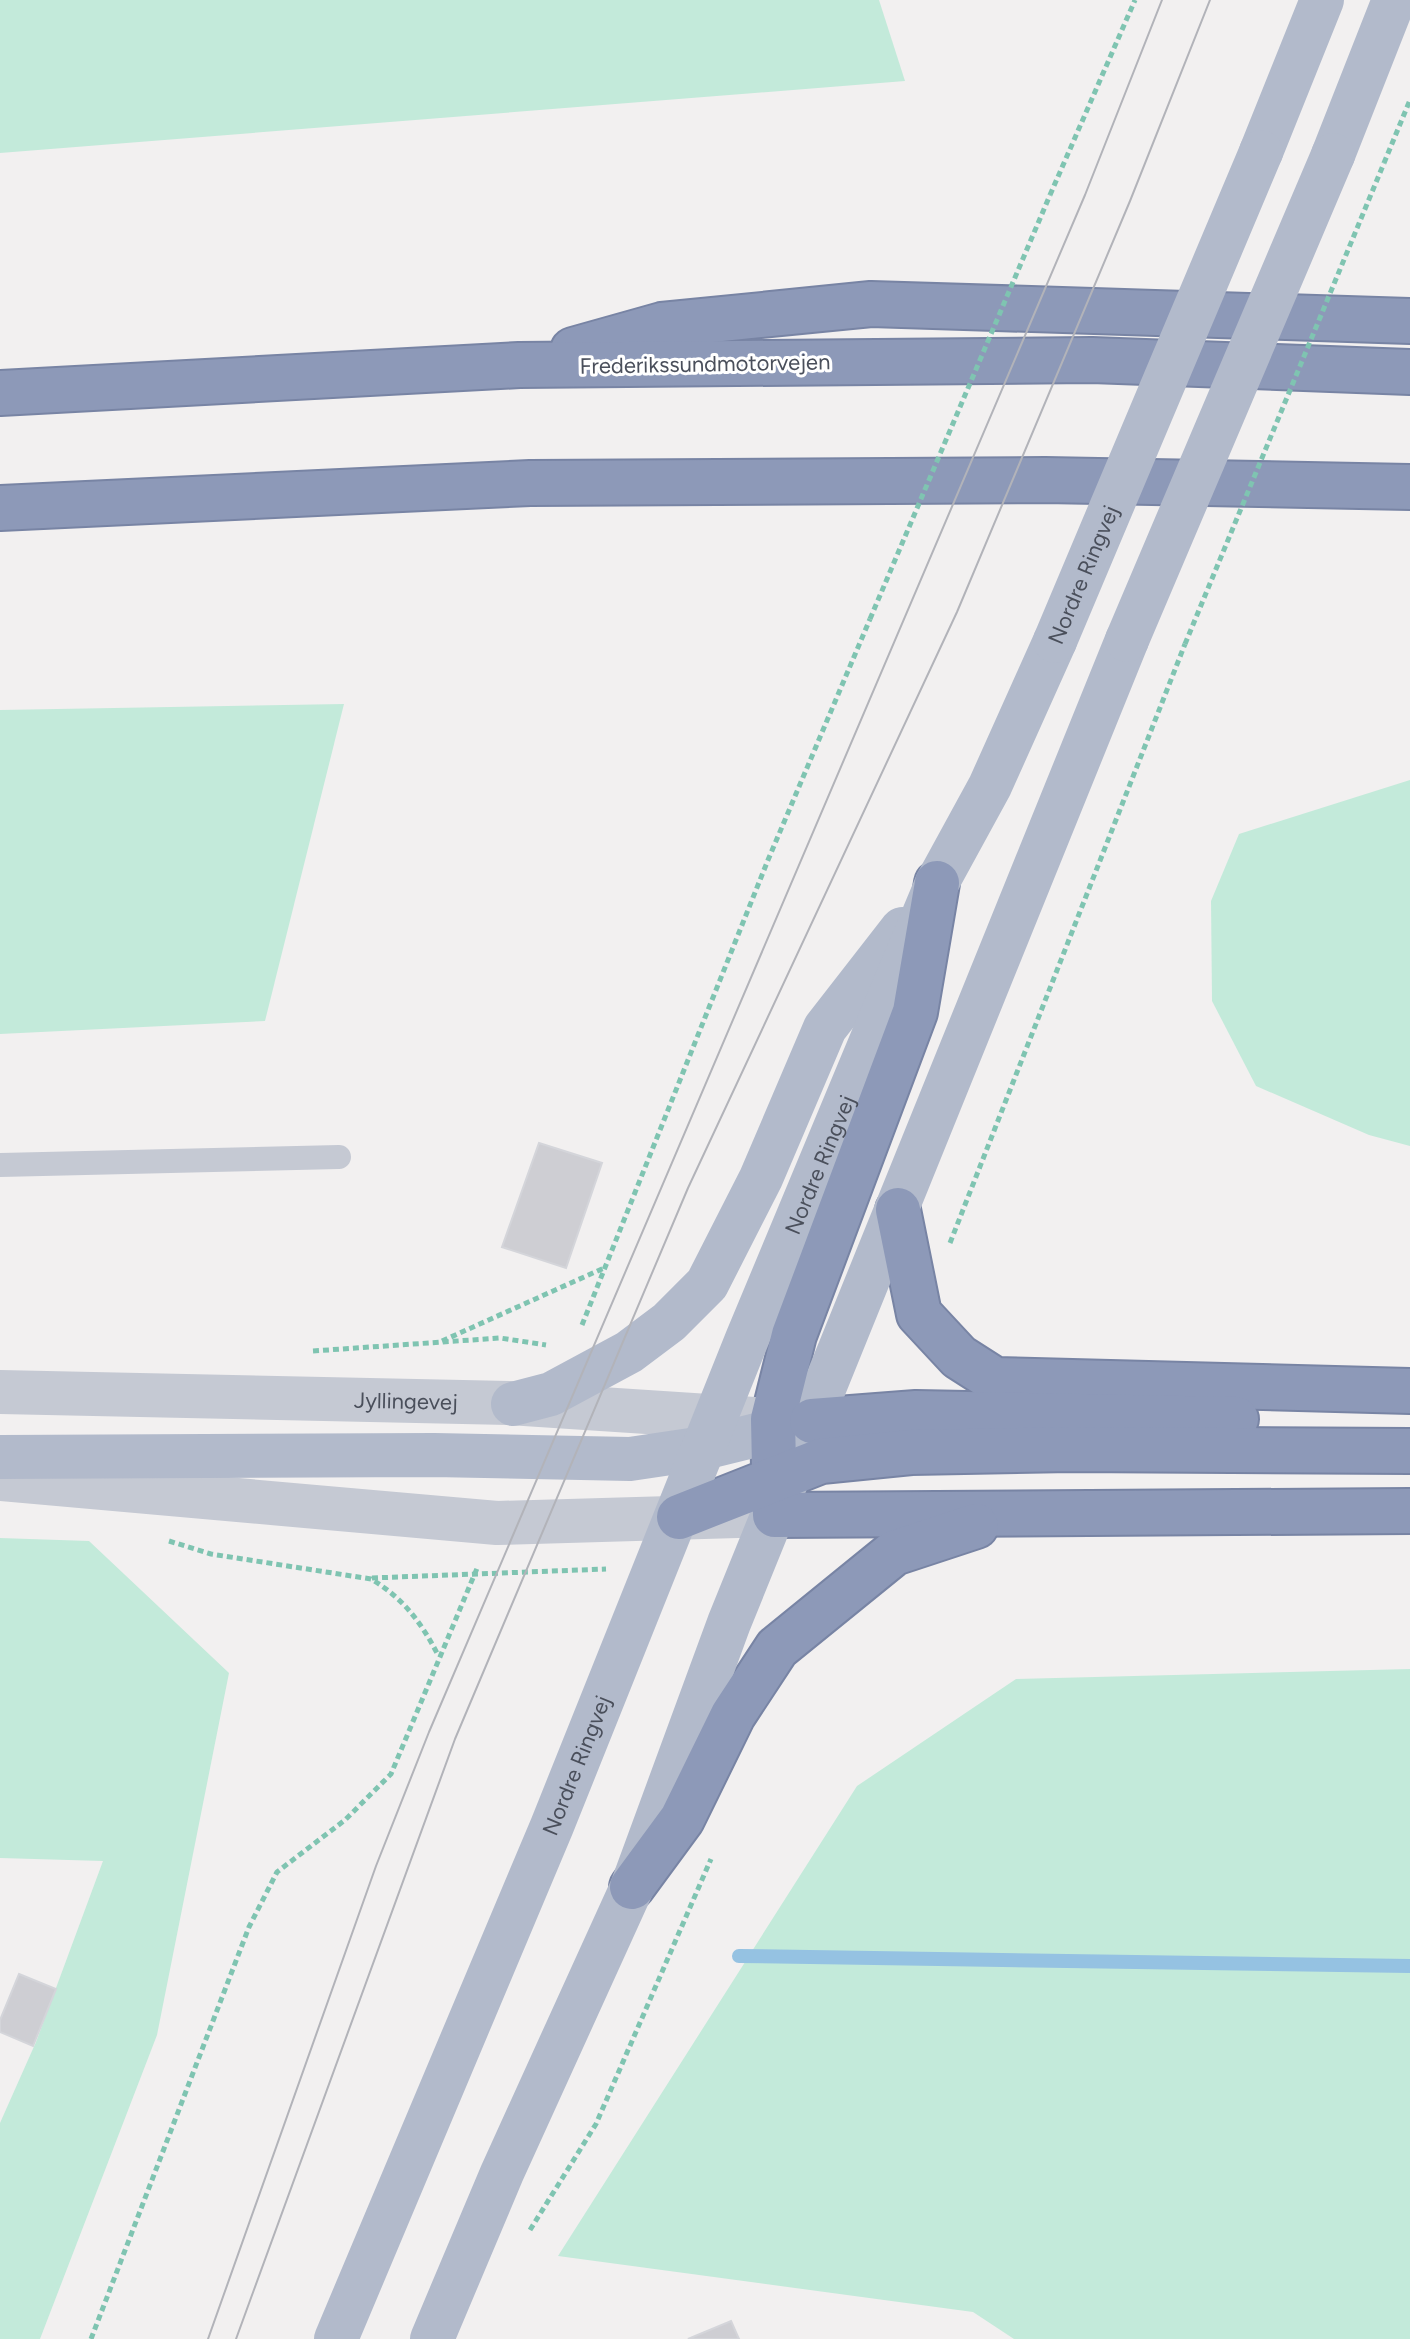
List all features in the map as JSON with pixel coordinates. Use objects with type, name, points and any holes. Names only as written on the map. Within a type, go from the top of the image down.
[{"type":"highway","points":[[519,365],[662,325],[871,304],[1410,321]]},
{"type":"highway","name":"Frederikssundmotorvejen","points":[[0,393],[519,365],[1092,360],[1410,372]]},
{"type":"highway","points":[[0,508],[530,483],[1045,480],[1410,487]]},
{"type":"highway","points":[[783,1456],[794,1335],[915,1012],[937,883]]},
{"type":"highway","points":[[898,1210],[919,1314],[959,1357],[995,1380],[1410,1391]]},
{"type":"highway","points":[[679,1517],[783,1456],[916,1413],[1410,1422]]},
{"type":"highway","points":[[783,1456],[821,1461],[911,1452],[1071,1449],[1410,1451]]},
{"type":"highway","points":[[783,1456],[1013,1514],[1410,1511]]},
{"type":"highway","points":[[632,1887],[682,1819],[733,1715],[777,1648],[894,1553],[1013,1514]]},
{"type":"main road","name":"Nordre Ringvej","points":[[336,2339],[679,1517],[710,1433],[937,883],[990,786],[1055,641],[1322,0]]},
{"type":"main road","points":[[432,2339],[502,2173],[632,1887],[729,1623],[783,1456],[898,1210],[1127,640],[1333,155],[1394,0]]},
{"type":"main road","points":[[532,1399],[629,1352],[669,1322],[707,1284],[761,1178],[825,1028],[937,883]]},
{"type":"main road","points":[[0,1457],[448,1455],[630,1459],[710,1433]]},
{"type":"street","name":"Jyllingevej","points":[[0,1392],[532,1399],[710,1433],[783,1456]]},
{"type":"street","points":[[0,1479],[497,1523],[679,1517]]},
{"type":"lane","points":[[0,1165],[339,1157]]},
{"type":"path","points":[[532,1399],[572,1349],[768,860],[1135,0]]},
{"type":"path","points":[[1185,644],[1410,100]]},
{"type":"path","points":[[437,1343],[605,1268]]},
{"type":"path","points":[[311,1351],[500,1338],[572,1349]]},
{"type":"path","points":[[91,2339],[249,1927],[277,1872],[345,1820],[391,1774],[497,1523]]},
{"type":"path","points":[[156,1537],[211,1554],[371,1579],[657,1567]]},
{"type":"path","points":[[371,1579],[388,1589],[419,1619],[439,1656]]},
{"type":"green space","points":[[0,0],[879,0],[905,81],[0,153]]},
{"type":"green space","points":[[344,704],[265,1021],[0,1034],[0,710]]},
{"type":"green space","points":[[1410,780],[1410,1146],[1369,1135],[1256,1086],[1212,1001],[1211,901],[1239,834]]},
{"type":"green space","points":[[0,1538],[89,1541],[229,1673],[157,2035],[40,2339],[0,2339],[0,2123],[36,2042],[103,1861],[0,1858]]},
{"type":"green space","points":[[1410,1669],[1410,2339],[1014,2339],[973,2312],[558,2256],[857,1786],[1016,1679]]},
{"type":"building","points":[[539,1143],[602,1163],[566,1268],[502,1247]]},
{"type":"building","points":[[19,1974],[56,1989],[33,2046],[0,2032],[0,2020]]},
{"type":"building","points":[[731,2321],[739,2339],[688,2339]]},
{"type":"waterway","points":[[739,1956],[1410,1966]]},
{"type":"tram line","points":[[208,2339],[376,1866],[429,1732],[1085,195],[1162,0]]},
{"type":"tram line","points":[[236,2339],[455,1739],[688,1188],[957,612],[1130,201],[1210,0]]}]
